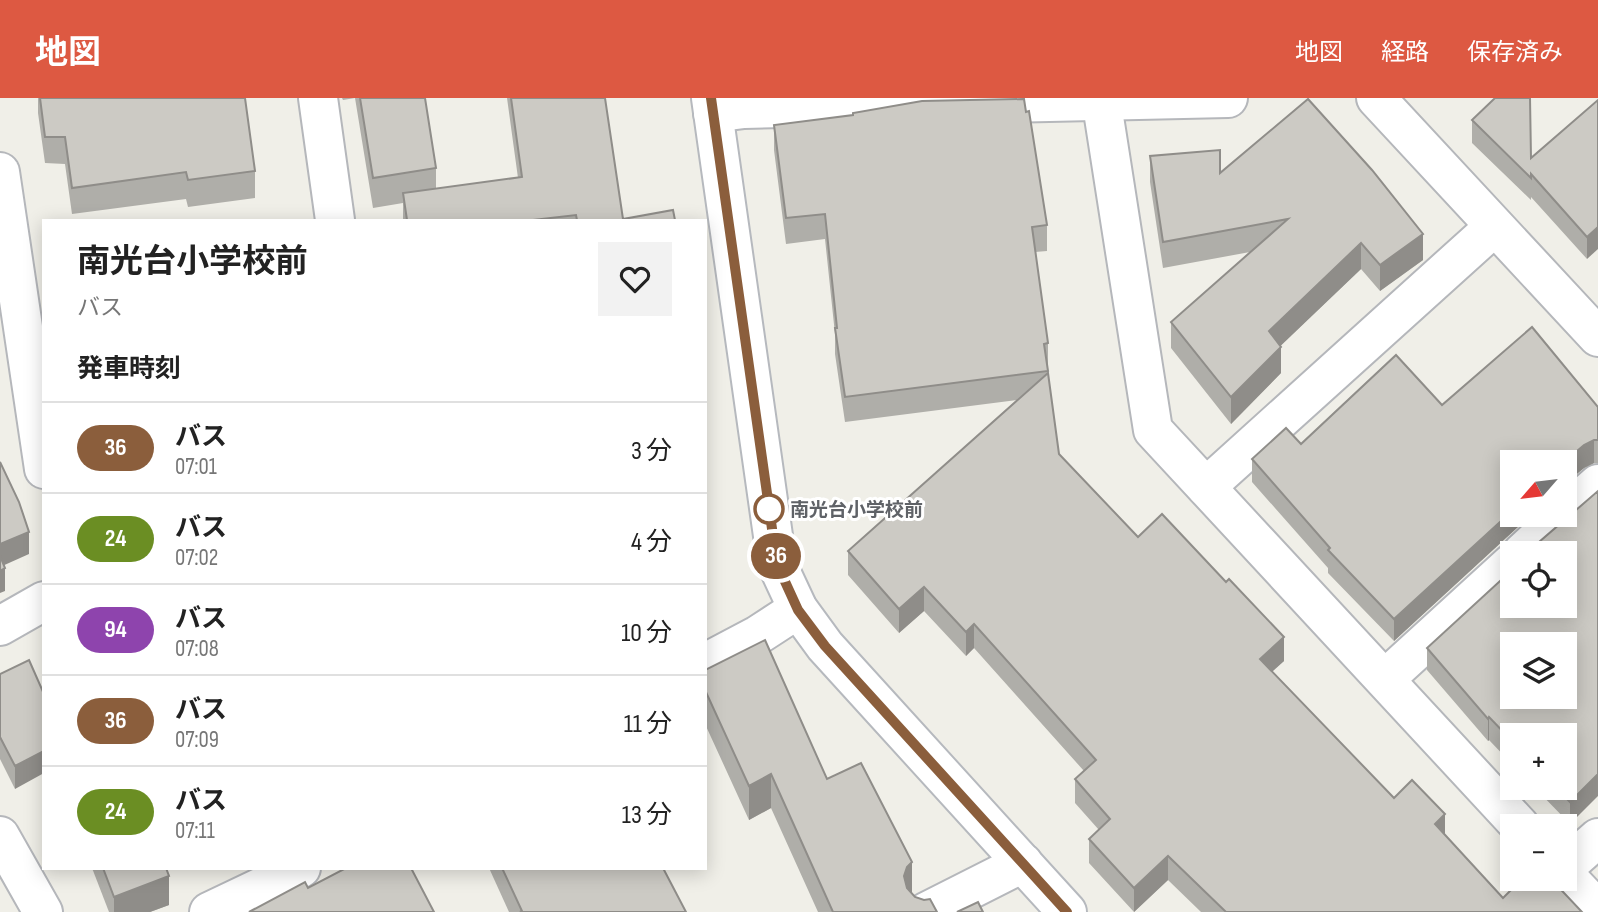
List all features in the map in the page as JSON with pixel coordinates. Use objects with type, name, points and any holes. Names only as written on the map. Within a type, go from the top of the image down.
[{"type":"street","points":[[318,98],[335,219]]},
{"type":"street","points":[[1067,912],[825,646],[798,610],[777,564],[712,106],[744,109],[1228,98]]},
{"type":"street","points":[[1376,98],[1598,337]]},
{"type":"street","points":[[1101,100],[1153,430],[1509,814]]},
{"type":"street","points":[[0,172],[42,456]]},
{"type":"street","points":[[1206,487],[1494,227]]},
{"type":"street","points":[[1577,503],[1598,484]]},
{"type":"street","points":[[1535,541],[1550,527]]},
{"type":"street","points":[[1385,679],[1500,574]]},
{"type":"street","points":[[0,626],[42,602]]},
{"type":"street","points":[[707,662],[798,610]]},
{"type":"street","points":[[0,836],[43,912]]},
{"type":"street","points":[[1577,857],[1598,838]]},
{"type":"street","points":[[926,912],[1023,863]]},
{"type":"street","points":[[209,912],[297,870]]},
{"type":"street","points":[[1577,888],[1598,910]]},
{"type":"building","points":[[40,98],[245,98],[255,171],[188,180],[186,172],[72,188],[65,137],[45,137]]},
{"type":"building","points":[[360,98],[425,98],[436,168],[373,178]]},
{"type":"building","points":[[511,98],[605,98],[623,219],[577,219],[576,215],[542,219],[407,219],[403,193],[522,177]]},
{"type":"building","points":[[1495,98],[1530,98],[1531,158],[1598,100],[1598,227],[1587,237],[1531,174],[1531,178],[1472,120]]},
{"type":"building","points":[[1024,99],[1026,112],[1029,111],[1047,225],[1032,227],[1048,343],[1044,344],[1048,371],[845,397],[835,328],[825,214],[786,218],[774,125],[853,115],[922,101]]},
{"type":"building","points":[[1308,99],[1372,170],[1423,234],[1380,265],[1361,243],[1269,331],[1281,347],[1231,397],[1171,322],[1288,219],[1163,242],[1150,156],[1220,150],[1220,173]]},
{"type":"building","points":[[673,210],[675,219],[623,219]]},
{"type":"building","points":[[1532,327],[1598,407],[1598,440],[1577,451],[1500,450],[1500,522],[1394,619],[1328,550],[1330,548],[1252,459],[1286,428],[1301,444],[1396,355],[1442,405]]},
{"type":"building","points":[[1048,373],[1059,454],[1138,537],[1162,514],[1226,582],[1229,579],[1284,637],[1260,659],[1394,798],[1412,780],[1445,814],[1435,824],[1503,898],[1510,891],[1562,891],[1582,912],[1226,912],[1168,856],[1134,888],[1089,839],[1110,819],[1075,779],[1096,760],[974,624],[966,632],[924,587],[899,609],[848,551]]},
{"type":"building","points":[[0,462],[19,502],[29,532],[0,544]]},
{"type":"building","points":[[1598,491],[1598,774],[1577,795],[1577,723],[1500,723],[1500,728],[1489,717],[1488,719],[1427,648],[1500,581],[1500,618],[1577,618],[1577,541],[1540,541],[1556,527],[1577,527],[1577,509]]},
{"type":"building","points":[[0,556],[5,568],[0,571]]},
{"type":"building","points":[[765,640],[827,779],[861,763],[912,862],[904,876],[907,888],[915,897],[930,899],[937,912],[833,912],[771,774],[749,786],[707,694],[707,669]]},
{"type":"building","points":[[29,660],[42,689],[42,752],[15,766],[0,737],[0,674]]},
{"type":"building","points":[[104,870],[167,870],[169,876],[114,897]]},
{"type":"building","points":[[342,870],[412,870],[434,912],[249,912],[305,882],[308,888]]},
{"type":"building","points":[[503,870],[664,870],[686,912],[520,912],[522,911]]},
{"type":"building","points":[[978,902],[983,912],[957,912]]},
{"type":"bus line","name":"36","points":[[711,98],[777,564],[798,610],[825,646],[1067,912]]},
{"type":"place","name":"南光台小学校前","points":[[769,509]]}]
